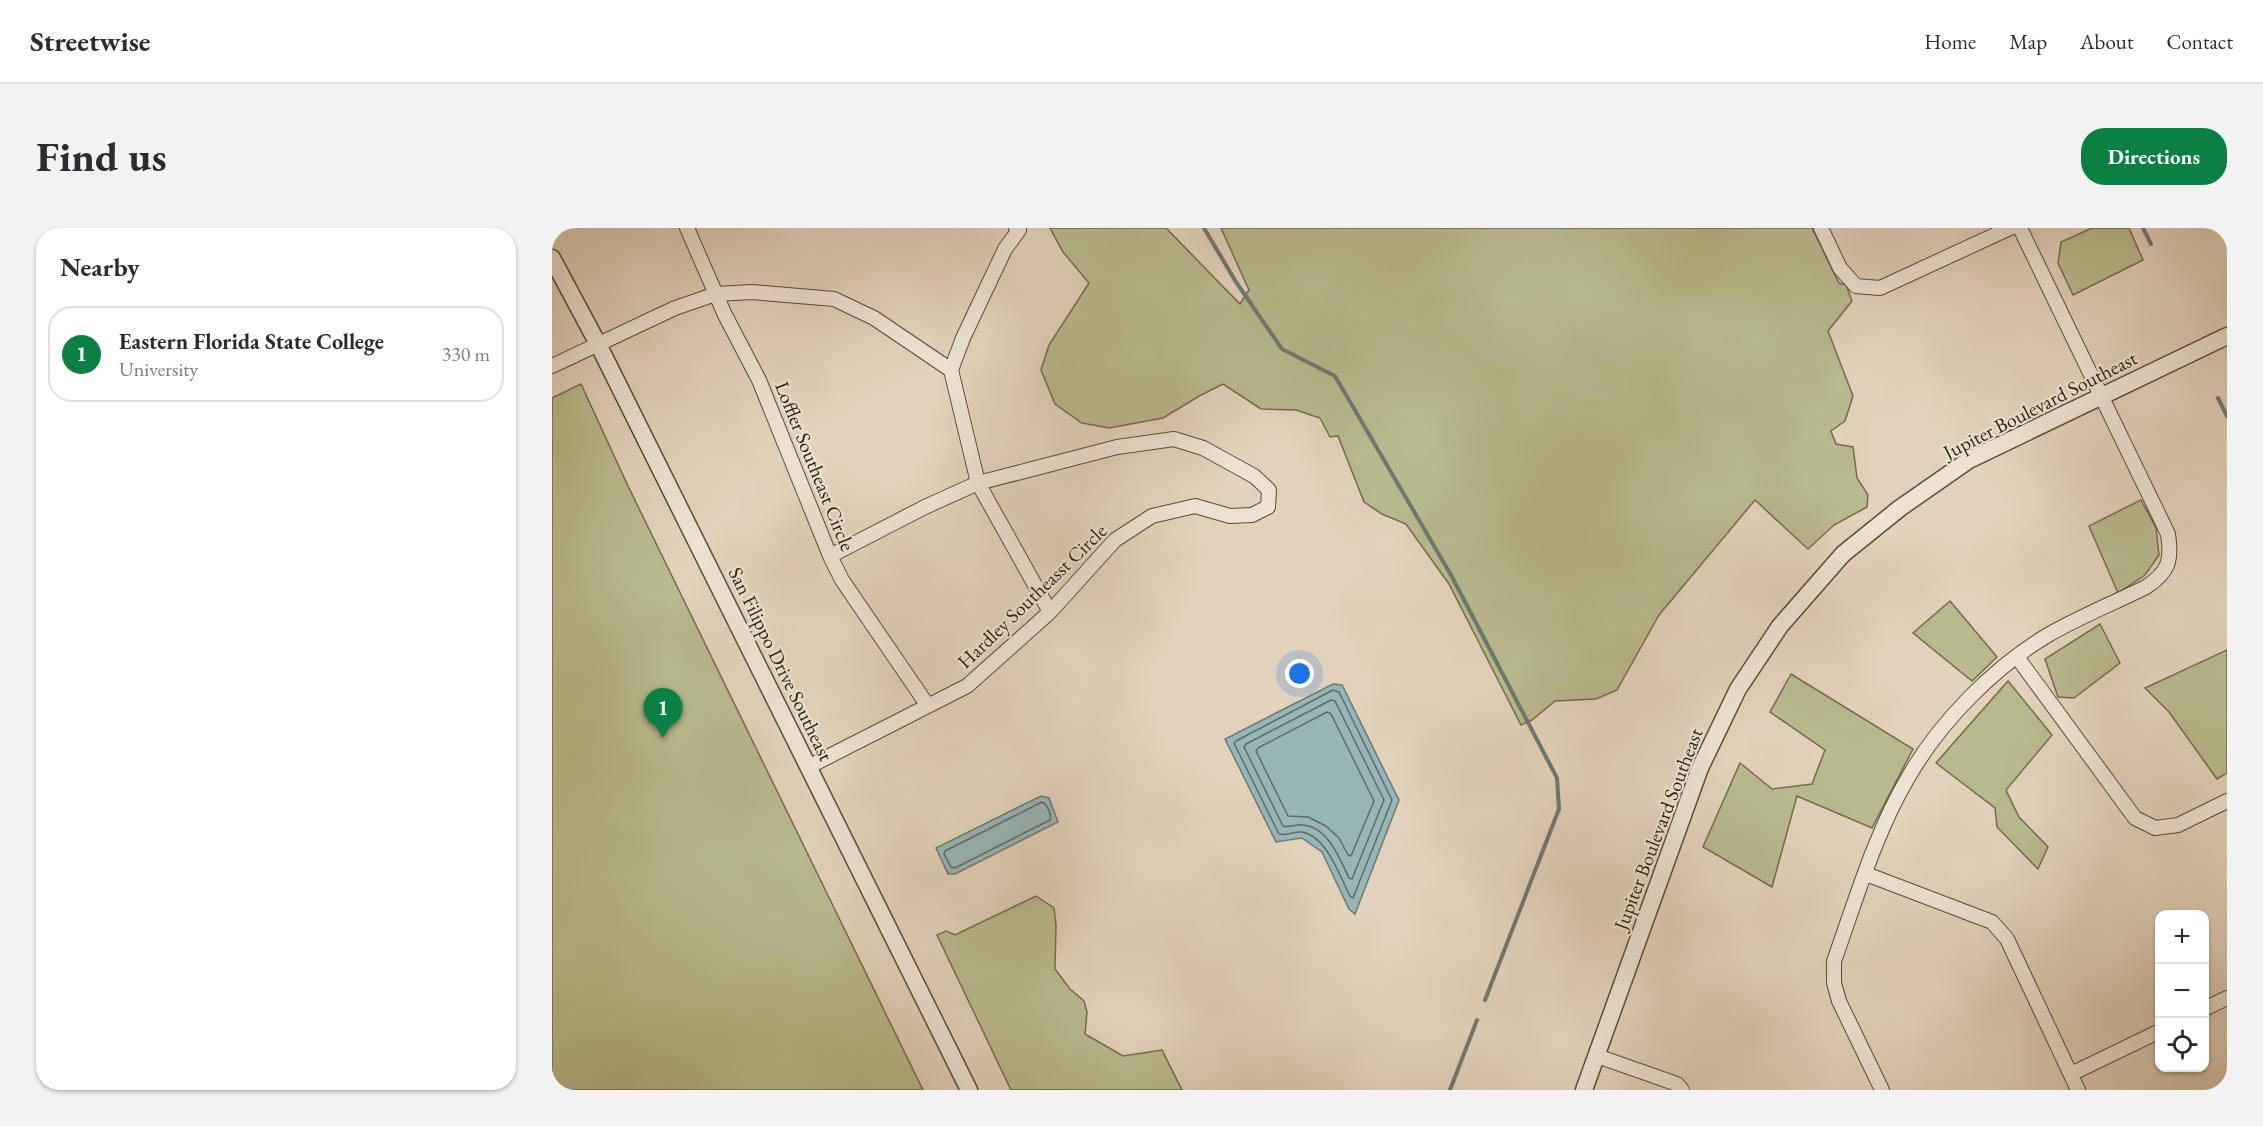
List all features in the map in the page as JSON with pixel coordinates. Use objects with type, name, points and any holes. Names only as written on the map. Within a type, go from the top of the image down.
[{"type":"street","name":"Loffler Southeast Circle","points":[[687,228],[767,399],[830,556],[842,580],[928,706]]},
{"type":"street","points":[[1016,228],[1019,230],[1005,249],[963,338],[951,370],[978,483],[1050,612]]},
{"type":"street","points":[[1821,228],[1840,268],[1856,286],[1880,288],[2010,228]]},
{"type":"street","points":[[1882,1090],[1839,1001],[1834,983],[1834,961],[1883,829],[1908,777],[1935,737],[1974,694],[2017,657],[2048,635],[2146,588],[2159,579],[2168,566],[2171,553],[2168,534],[2020,228]]},
{"type":"street","name":"San Filippo Drive Southeast","points":[[552,258],[598,344],[969,1090]]},
{"type":"street","points":[[552,366],[675,308],[716,294],[752,292],[834,299],[874,318],[951,370]]},
{"type":"street","name":"Jupiter Boulevard Southeast","points":[[1584,1090],[1700,768],[1738,689],[1780,626],[1843,554],[1900,508],[1969,460],[2227,336]]},
{"type":"street","name":"Hardley Southeasst Circle","points":[[808,767],[967,686],[1050,612],[1115,540],[1152,516],[1196,507],[1230,516],[1252,515],[1268,507],[1269,490],[1254,476],[1203,448],[1174,439],[1117,447],[978,483],[925,507],[830,556]]},
{"type":"street","points":[[2017,657],[2135,818],[2155,828],[2178,825],[2227,801]]},
{"type":"street","points":[[1866,874],[1992,922],[2007,939],[2078,1090]]},
{"type":"street","points":[[2209,1007],[2227,998]]},
{"type":"street","points":[[2071,1074],[2155,1033]]},
{"type":"street","points":[[1596,1056],[1677,1084],[1682,1090]]},
{"type":"green space","points":[[1050,228],[1166,228],[1240,304],[1249,290],[1221,228],[1812,228],[1839,283],[1846,285],[1852,301],[1828,331],[1853,396],[1845,421],[1831,431],[1836,444],[1853,447],[1857,478],[1868,495],[1867,507],[1834,525],[1808,549],[1755,500],[1659,615],[1617,690],[1596,699],[1555,701],[1532,720],[1521,725],[1449,584],[1406,524],[1382,514],[1364,502],[1338,436],[1330,437],[1320,418],[1296,410],[1261,409],[1223,384],[1163,418],[1109,428],[1082,423],[1055,404],[1041,370],[1049,345],[1089,283],[1063,252]]},
{"type":"green space","points":[[2092,228],[2129,228],[2143,260],[2073,295],[2058,263],[2061,242]]},
{"type":"green space","points":[[581,384],[628,486],[923,1090],[552,1090],[552,398]]},
{"type":"green space","points":[[2141,500],[2156,528],[2159,555],[2145,575],[2118,593],[2089,526]]},
{"type":"green space","points":[[1950,601],[1997,657],[1972,681],[1913,633]]},
{"type":"green space","points":[[2100,624],[2120,663],[2074,698],[2058,697],[2045,659]]},
{"type":"green space","points":[[2227,650],[2227,773],[2217,779],[2169,712],[2145,688]]},
{"type":"green space","points":[[1791,674],[1913,749],[1872,828],[1797,796],[1772,887],[1703,847],[1740,763],[1772,789],[1812,784],[1825,750],[1770,712]]},
{"type":"green space","points":[[2008,681],[2052,735],[2006,790],[2019,817],[2048,847],[2038,869],[1997,827],[1995,808],[1936,763]]},
{"type":"green space","points":[[1036,896],[1054,908],[1055,969],[1070,989],[1084,1001],[1087,1012],[1085,1034],[1123,1056],[1162,1050],[1182,1090],[1011,1090],[937,935],[946,931],[955,935]]},
{"type":"water","points":[[1333,684],[1342,685],[1399,800],[1355,914],[1349,909],[1322,852],[1302,838],[1276,842],[1225,739]]},
{"type":"water","points":[[1041,796],[1049,798],[1058,822],[955,874],[948,874],[936,848]]},
{"type":"waterway","points":[[1204,228],[1236,282],[1282,349],[1335,376],[1451,575],[1557,778],[1559,809],[1485,1000]]},
{"type":"waterway","points":[[2143,228],[2151,244]]},
{"type":"waterway","points":[[2218,398],[2227,416]]},
{"type":"waterway","points":[[1450,1090],[1477,1020]]},
{"type":"place","name":"Eastern Florida State College","points":[[663,738]]}]
